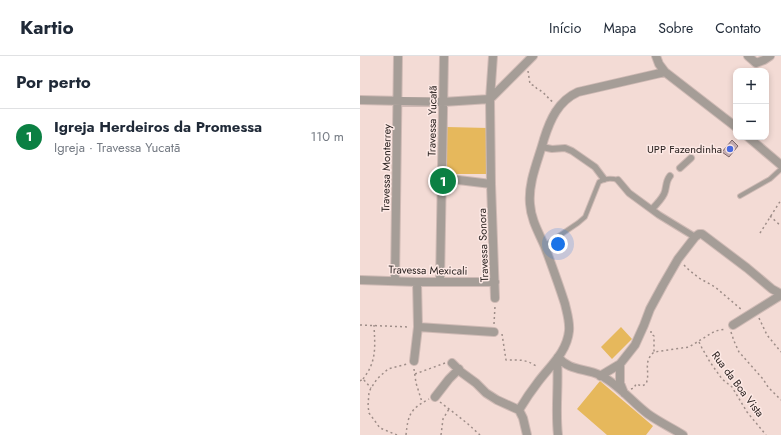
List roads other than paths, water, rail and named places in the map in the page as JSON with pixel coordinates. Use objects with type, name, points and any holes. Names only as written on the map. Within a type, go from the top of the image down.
[{"type":"street","name":"Travessa Monterrey","points":[[395,281],[398,56]]},
{"type":"street","name":"Travessa Yucatã","points":[[440,282],[444,56]]},
{"type":"street","name":"Travessa Sonora","points":[[492,56],[490,98],[491,184],[495,298]]},
{"type":"street","points":[[656,56],[659,64],[665,72],[733,125]]},
{"type":"street","points":[[748,56],[756,63],[770,56]]},
{"type":"street","points":[[360,100],[443,102],[490,98],[530,58]]},
{"type":"street","points":[[519,410],[538,382],[558,358],[566,344],[568,335],[569,322],[559,285],[532,218],[530,205],[531,184],[551,118],[559,106],[567,98],[578,92],[665,72]]},
{"type":"street","points":[[752,140],[781,165]]},
{"type":"street","points":[[542,147],[552,149],[565,148],[572,150],[595,167],[604,179]]},
{"type":"street","points":[[652,210],[664,194],[668,179],[691,158]]},
{"type":"street","points":[[442,178],[491,184]]},
{"type":"street","points":[[618,180],[629,193],[659,215],[697,235],[702,234],[772,289],[781,294],[731,327]]},
{"type":"street","points":[[600,376],[620,364],[635,345],[662,285],[678,259],[697,235]]},
{"type":"street","name":"Travessa Mexicali","points":[[360,280],[495,282]]},
{"type":"street","points":[[414,361],[418,327],[417,282]]},
{"type":"street","points":[[418,327],[498,333]]},
{"type":"street","points":[[558,358],[566,365],[600,376],[613,384],[650,415],[683,435]]},
{"type":"street","points":[[558,358],[556,417],[558,435]]},
{"type":"street","points":[[452,363],[490,396],[519,410],[523,418],[527,435]]},
{"type":"street","points":[[620,364],[620,383],[625,394]]},
{"type":"street","points":[[435,397],[459,369]]},
{"type":"lane","points":[[740,196],[770,179],[781,169]]},
{"type":"lane","points":[[544,246],[585,217],[599,182],[604,179],[618,180]]},
{"type":"place","name":"UPP Fazendinha","points":[[730,149]]},
{"type":"place","name":"Igreja Herdeiros da Promessa","points":[[443,181]]}]
